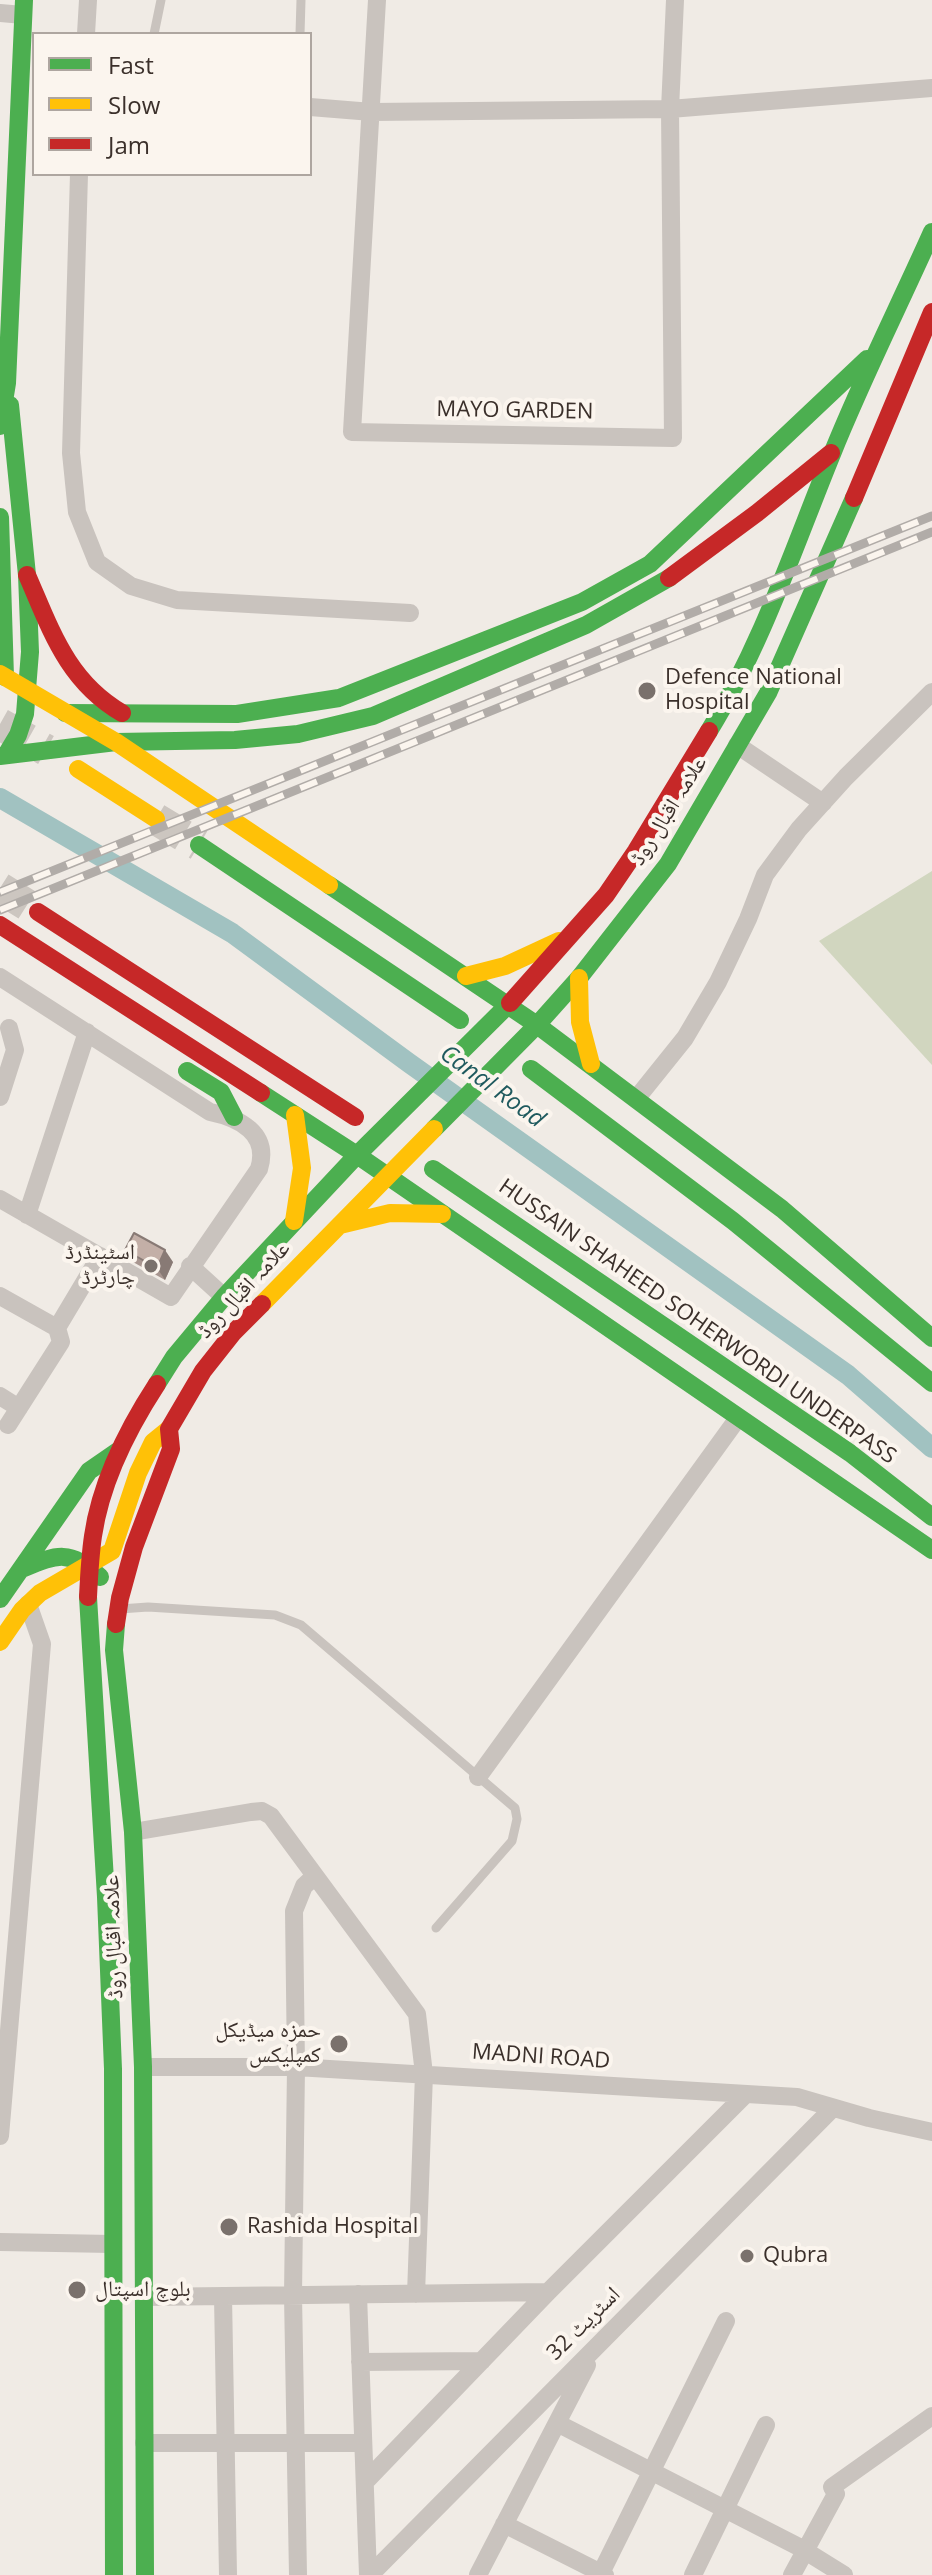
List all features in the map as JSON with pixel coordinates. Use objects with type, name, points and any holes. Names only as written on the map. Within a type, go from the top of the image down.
[{"type":"main road","points":[[0,426],[7,383],[24,8]]},
{"type":"main road","name":"علامہ اقبال روڈ","points":[[114,2575],[113,2069],[106,1897],[87,1622],[89,1566],[98,1512],[118,1451],[133,1421],[174,1357],[224,1297],[357,1155],[508,1005],[606,895],[636,851],[735,689],[833,451],[932,232]]},
{"type":"main road","name":"علامہ اقبال روڈ","points":[[145,2575],[143,2067],[133,1832],[114,1650],[118,1602],[135,1544],[171,1449],[169,1429],[203,1371],[233,1333],[537,1025],[579,978],[668,864],[768,693],[826,566],[932,312]]},
{"type":"main road","points":[[65,713],[237,714],[339,698],[582,602],[650,564],[877,350]]},
{"type":"main road","points":[[2,756],[22,724],[30,652],[27,575],[7,383]]},
{"type":"main road","points":[[2,756],[116,742],[235,740],[298,734],[373,716],[586,625],[667,580],[833,451],[867,466]]},
{"type":"main road","points":[[757,513],[772,512],[783,517],[790,528],[795,549]]},
{"type":"main road","points":[[0,517],[3,676],[116,742],[537,1025],[782,1209],[932,1338]]},
{"type":"main road","points":[[27,575],[78,680],[90,693],[126,715]]},
{"type":"main road","points":[[78,769],[156,819]]},
{"type":"main road","points":[[199,845],[460,1020]]},
{"type":"main road","points":[[38,912],[355,1117]]},
{"type":"main road","points":[[0,925],[357,1155],[932,1550]]},
{"type":"main road","points":[[466,976],[505,966],[571,936]]},
{"type":"main road","points":[[579,978],[579,1026],[591,1064]]},
{"type":"main road","points":[[169,1059],[221,1092],[234,1117]]},
{"type":"main road","points":[[531,1069],[733,1221],[932,1383]]},
{"type":"main road","points":[[294,1221],[302,1168],[295,1115]]},
{"type":"main road","name":"HUSSAIN SHAHEED SOHERWORDI UNDERPASS","points":[[433,1169],[850,1453],[932,1517]]},
{"type":"main road","points":[[340,1225],[390,1213],[442,1214]]},
{"type":"main road","points":[[0,1642],[28,1604],[53,1585],[112,1551],[138,1473],[153,1442],[169,1429]]},
{"type":"main road","points":[[0,1599],[89,1471],[118,1451]]},
{"type":"main road","points":[[22,1569],[64,1554],[80,1558],[118,1602]]},
{"type":"main road","points":[[106,1897],[137,1897]]},
{"type":"main road","points":[[114,2385],[143,2383]]},
{"type":"street","points":[[86,32],[88,0]]},
{"type":"street","name":"MAYO GARDEN","points":[[377,0],[352,432],[673,438],[670,109],[675,0]]},
{"type":"street","points":[[0,13],[24,8]]},
{"type":"street","points":[[312,107],[372,112],[670,109],[932,88]]},
{"type":"street","points":[[79,176],[71,453],[77,512],[97,562],[131,586],[177,600],[410,613]]},
{"type":"street","points":[[636,1099],[685,1038],[718,982],[765,875],[846,777],[932,692]]},
{"type":"street","points":[[737,745],[823,803]]},
{"type":"street","points":[[0,977],[210,1112],[234,1117],[251,1131],[263,1156],[259,1169],[171,1297],[0,1199]]},
{"type":"street","points":[[0,1097],[15,1050],[9,1028]]},
{"type":"street","points":[[27,1215],[87,1032]]},
{"type":"street","points":[[57,1328],[100,1256]]},
{"type":"street","points":[[190,1266],[224,1297]]},
{"type":"street","points":[[0,1296],[57,1328],[61,1342],[8,1425]]},
{"type":"street","points":[[0,1396],[19,1408]]},
{"type":"street","points":[[478,1777],[738,1418]]},
{"type":"street","points":[[0,2136],[42,1644],[28,1604]]},
{"type":"street","points":[[133,1832],[262,1811],[271,1816],[417,2014],[424,2074],[416,2294]]},
{"type":"street","points":[[298,2575],[293,2295],[296,2067],[294,1911],[304,1886],[315,1876]]},
{"type":"street","name":"MADNI ROAD","points":[[143,2067],[296,2067],[797,2097],[932,2132]]},
{"type":"street","points":[[365,2482],[548,2292],[746,2094]]},
{"type":"street","name":"اسٹریٹ 32","points":[[369,2575],[833,2108]]},
{"type":"street","points":[[0,2242],[112,2244]]},
{"type":"street","points":[[144,2297],[548,2292]]},
{"type":"street","points":[[358,2294],[369,2575]]},
{"type":"street","points":[[223,2296],[228,2575]]},
{"type":"street","points":[[504,2524],[603,2574],[726,2321]]},
{"type":"street","points":[[478,2575],[596,2346]]},
{"type":"street","points":[[360,2362],[482,2361]]},
{"type":"street","points":[[792,2575],[836,2494],[832,2487],[932,2416]]},
{"type":"street","points":[[557,2423],[804,2550],[844,2575]]},
{"type":"street","points":[[693,2575],[766,2425]]},
{"type":"street","points":[[144,2443],[363,2443]]},
{"type":"lane","points":[[154,32],[161,0]]},
{"type":"lane","points":[[300,32],[301,0]]},
{"type":"lane","points":[[118,1602],[148,1607],[275,1615],[301,1625],[515,1808],[517,1819],[512,1841],[436,1928]]},
{"type":"green space","points":[[932,871],[932,1065],[819,941]]},
{"type":"building","points":[[134,1233],[165,1250],[157,1268],[125,1250]]},
{"type":"waterway","name":"Canal Road","points":[[0,798],[232,933],[409,1063],[848,1375],[932,1448]]},
{"type":"tunnel","points":[[0,724],[46,750]]},
{"type":"tunnel","points":[[156,819],[199,845]]},
{"type":"tunnel","points":[[0,888],[38,912]]},
{"type":"railway","points":[[0,892],[932,516]]},
{"type":"railway","points":[[0,910],[932,532]]},
{"type":"traffic: fast","points":[[0,426],[7,383],[24,0]]},
{"type":"traffic: fast","points":[[709,731],[761,630],[868,370],[932,232]]},
{"type":"traffic: fast","points":[[65,713],[237,714],[339,698],[582,602],[650,564],[867,359]]},
{"type":"traffic: fast","points":[[6,755],[18,735],[25,714],[30,652],[27,575],[10,405]]},
{"type":"traffic: fast","points":[[434,1129],[579,978],[668,864],[768,693],[854,498]]},
{"type":"traffic: fast","points":[[0,517],[5,677]]},
{"type":"traffic: fast","points":[[0,756],[116,742],[235,740],[298,734],[373,716],[586,625],[669,578]]},
{"type":"traffic: fast","points":[[199,845],[460,1020]]},
{"type":"traffic: fast","points":[[329,885],[537,1025],[782,1209],[932,1338]]},
{"type":"traffic: fast","points":[[157,1384],[174,1357],[224,1297],[357,1155],[510,1003]]},
{"type":"traffic: fast","points":[[531,1069],[733,1221],[932,1383]]},
{"type":"traffic: fast","points":[[187,1071],[221,1092],[234,1117]]},
{"type":"traffic: fast","points":[[261,1093],[357,1155],[932,1550]]},
{"type":"traffic: fast","points":[[433,1169],[850,1453],[932,1517]]},
{"type":"traffic: fast","points":[[0,1599],[89,1471],[118,1451]]},
{"type":"traffic: fast","points":[[22,1569],[63,1557],[80,1562],[100,1577]]},
{"type":"traffic: fast","points":[[88,1597],[113,2069],[114,2575]]},
{"type":"traffic: fast","points":[[116,1624],[114,1650],[133,1832],[143,2067],[145,2575]]},
{"type":"traffic: slow","points":[[0,674],[116,742],[329,885]]},
{"type":"traffic: slow","points":[[78,769],[156,819]]},
{"type":"traffic: slow","points":[[466,976],[505,966],[559,941]]},
{"type":"traffic: slow","points":[[579,978],[580,1022],[591,1064]]},
{"type":"traffic: slow","points":[[294,1221],[302,1168],[295,1115]]},
{"type":"traffic: slow","points":[[262,1304],[434,1129]]},
{"type":"traffic: slow","points":[[340,1225],[390,1213],[442,1214]]},
{"type":"traffic: slow","points":[[0,1642],[22,1610],[40,1593],[112,1551],[138,1473],[153,1442],[169,1429]]},
{"type":"traffic: jam","points":[[854,498],[932,312]]},
{"type":"traffic: jam","points":[[669,578],[831,453]]},
{"type":"traffic: jam","points":[[27,575],[53,634],[74,670],[87,686],[122,713]]},
{"type":"traffic: jam","points":[[510,1003],[606,895],[709,731]]},
{"type":"traffic: jam","points":[[38,912],[355,1117]]},
{"type":"traffic: jam","points":[[0,925],[261,1093]]},
{"type":"traffic: jam","points":[[116,1624],[134,1547],[171,1449],[169,1429],[203,1371],[233,1333],[262,1304]]},
{"type":"traffic: jam","points":[[88,1597],[93,1536],[102,1496],[135,1419],[157,1384]]},
{"type":"place","name":"Defence National Hospital","points":[[647,691]]},
{"type":"place","name":"اسٹینڈرڈ چارٹرڈ","points":[[151,1266]]},
{"type":"place","name":"حمزہ میڈیکل کمپلیکس","points":[[339,2044]]},
{"type":"place","name":"Rashida Hospital","points":[[229,2227]]},
{"type":"place","name":"Qubra","points":[[747,2256]]},
{"type":"place","name":"بلوچ اسپتال","points":[[77,2290]]}]
